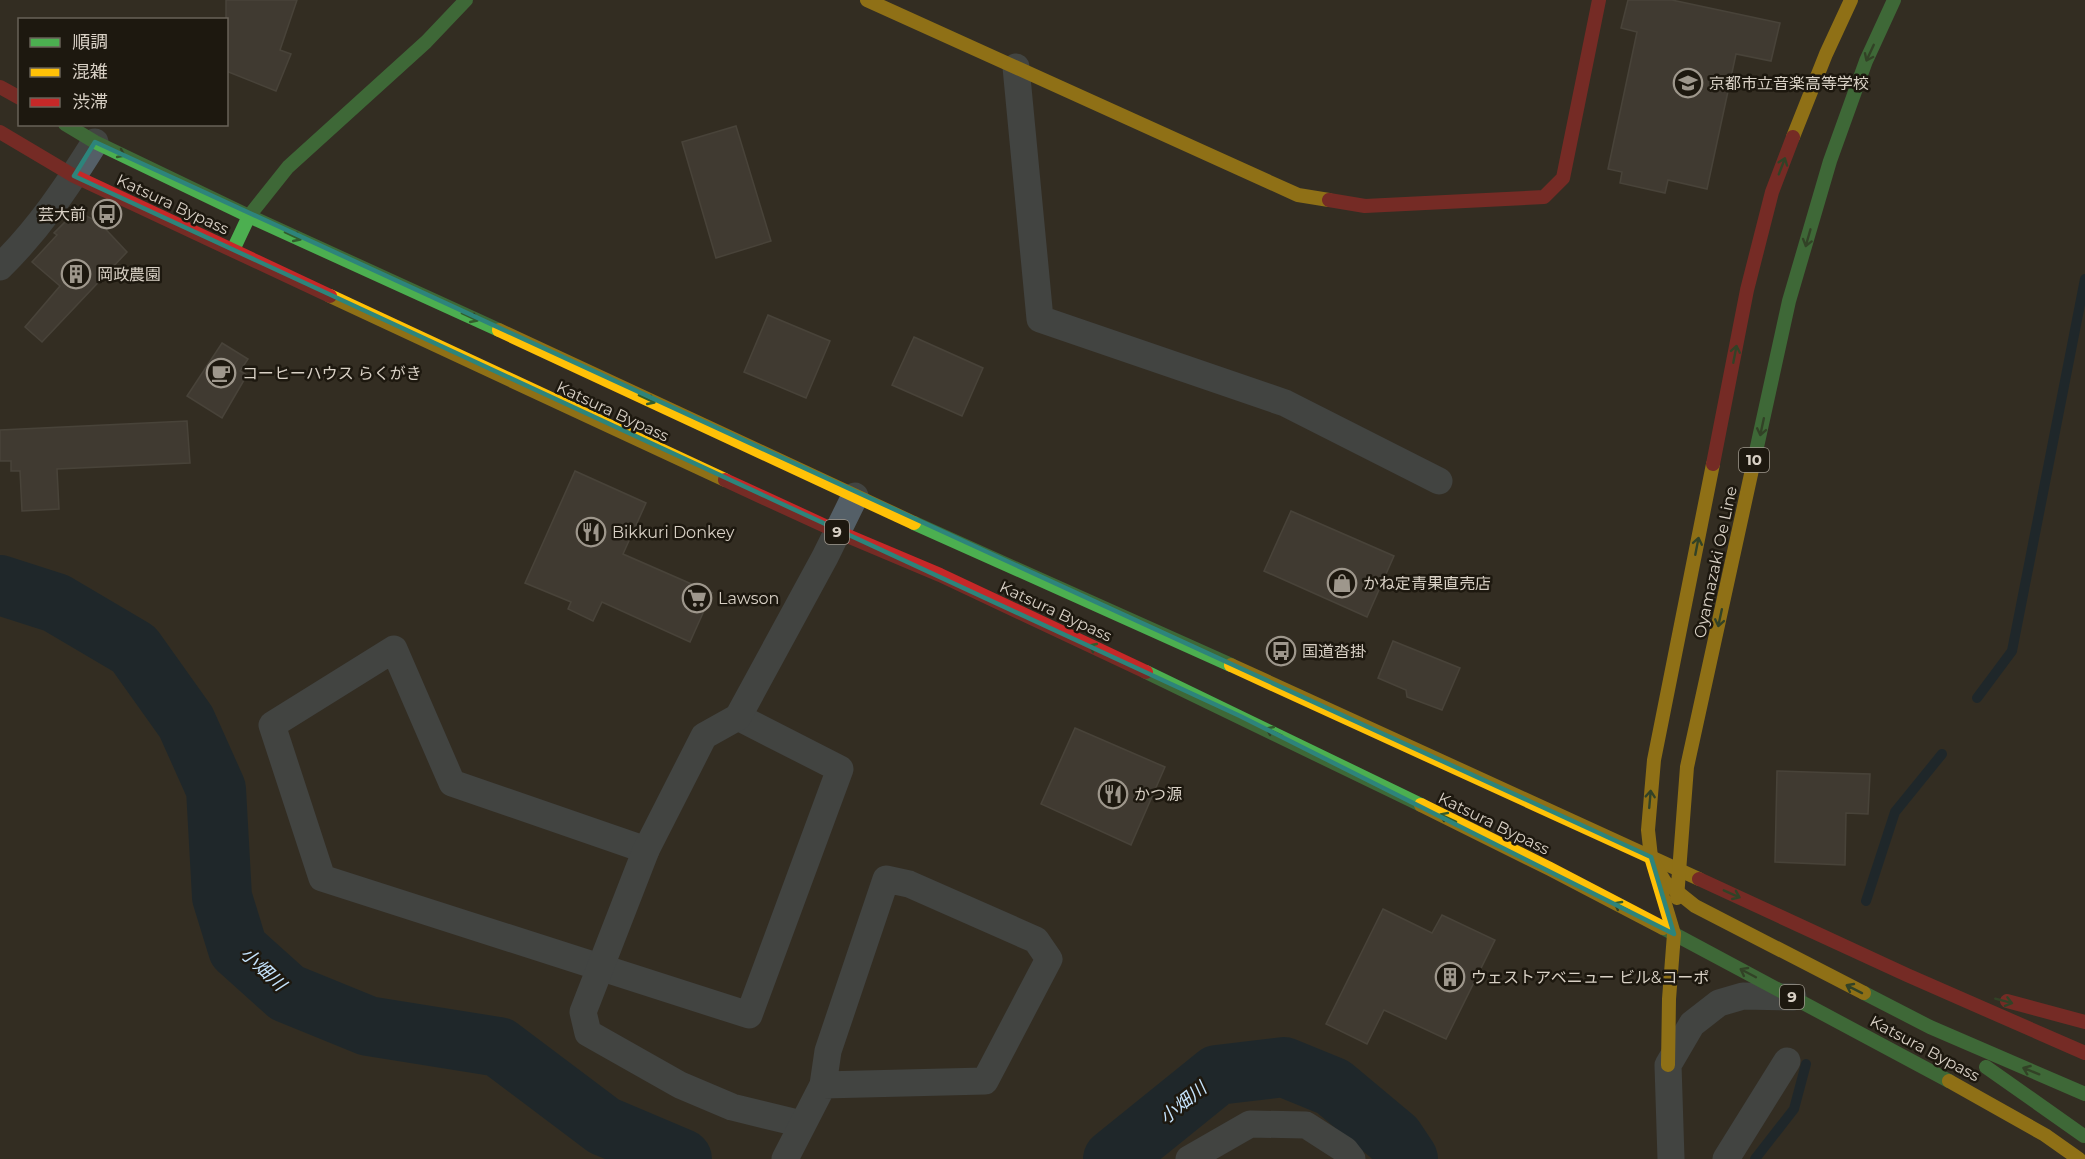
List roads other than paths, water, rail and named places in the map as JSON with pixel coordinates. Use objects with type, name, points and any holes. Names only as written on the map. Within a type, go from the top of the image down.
[{"type":"main road","points":[[233,250],[249,216],[288,167],[426,42],[466,0]]},
{"type":"main road","points":[[867,0],[1298,195],[1365,206],[1544,197],[1563,178],[1599,0]]},
{"type":"main road","name":"Oyamazaki Oe Line","points":[[1651,858],[1648,830],[1654,760],[1748,290],[1772,192],[1826,54],[1851,0]]},
{"type":"main road","name":"Oyamazaki Oe Line","points":[[1668,1065],[1668,999],[1687,767],[1789,301],[1830,161],[1866,61],[1894,0]]},
{"type":"main road","points":[[0,87],[18,97]]},
{"type":"main road","name":"Katsura Bypass","points":[[68,126],[95,142],[249,216],[561,358],[855,496],[1907,975],[2085,1053]]},
{"type":"main road","name":"Katsura Bypass","points":[[0,132],[74,176],[196,235],[233,250],[544,397],[838,532],[948,579],[1240,716],[1550,868],[1911,1059],[2045,1135],[2079,1159]]},
{"type":"main road","points":[[1651,858],[1665,882],[1677,894],[1695,906],[1930,1028],[2085,1094]]},
{"type":"main road","name":"10","points":[[1651,858],[1674,934]]},
{"type":"main road","points":[[1907,975],[2085,1022]]},
{"type":"main road","points":[[1930,1028],[2082,1134]]},
{"type":"main road","points":[[1911,1059],[2082,1134]]},
{"type":"street","points":[[1016,67],[1040,319],[1285,403],[1439,481]]},
{"type":"street","points":[[0,267],[23,245],[74,176],[95,142]]},
{"type":"street","points":[[802,1124],[732,1107],[680,1085],[588,1033],[583,1012],[646,850],[704,736],[738,717],[838,532],[855,496]]},
{"type":"street","points":[[646,850],[452,783],[394,649],[272,725],[322,878],[749,1015],[840,769],[738,717]]},
{"type":"street","points":[[785,1157],[823,1085],[828,1052],[886,879],[909,884],[1036,940],[1049,958],[985,1081],[823,1085]]},
{"type":"street","points":[[1671,1159],[1668,1065],[1692,1024],[1719,1003],[1743,996],[1793,997]]},
{"type":"street","points":[[1726,1159],[1787,1061]]},
{"type":"street","points":[[1189,1159],[1250,1124],[1306,1125],[1345,1150],[1352,1159]]},
{"type":"waterway","points":[[1977,698],[2012,651],[2085,279]]},
{"type":"waterway","name":"小畑川","points":[[0,585],[56,603],[134,649],[186,722],[216,789],[222,897],[238,949],[287,993],[368,1026],[499,1047],[604,1126],[682,1159]]},
{"type":"waterway","points":[[1866,901],[1895,812],[1942,754]]},
{"type":"waterway","points":[[1755,1159],[1794,1109],[1806,1064]]},
{"type":"waterway","name":"小畑川","points":[[1113,1159],[1217,1075],[1284,1067],[1333,1087],[1394,1138],[1408,1159]]},
{"type":"place","name":"京都市立音楽高等学校","points":[[1688,83]]},
{"type":"place","name":"芸大前","points":[[107,214]]},
{"type":"place","name":"岡政農園","points":[[76,274]]},
{"type":"place","name":"コーヒーハウス らくがき","points":[[221,373]]},
{"type":"place","name":"Bikkuri Donkey","points":[[591,532]]},
{"type":"place","name":"かね定青果直売店","points":[[1342,583]]},
{"type":"place","name":"Lawson","points":[[697,598]]},
{"type":"place","name":"国道沓掛","points":[[1281,651]]},
{"type":"place","name":"かつ源","points":[[1113,794]]},
{"type":"place","name":"ウェストアベニュー ビル&コーポ","points":[[1450,977]]}]
